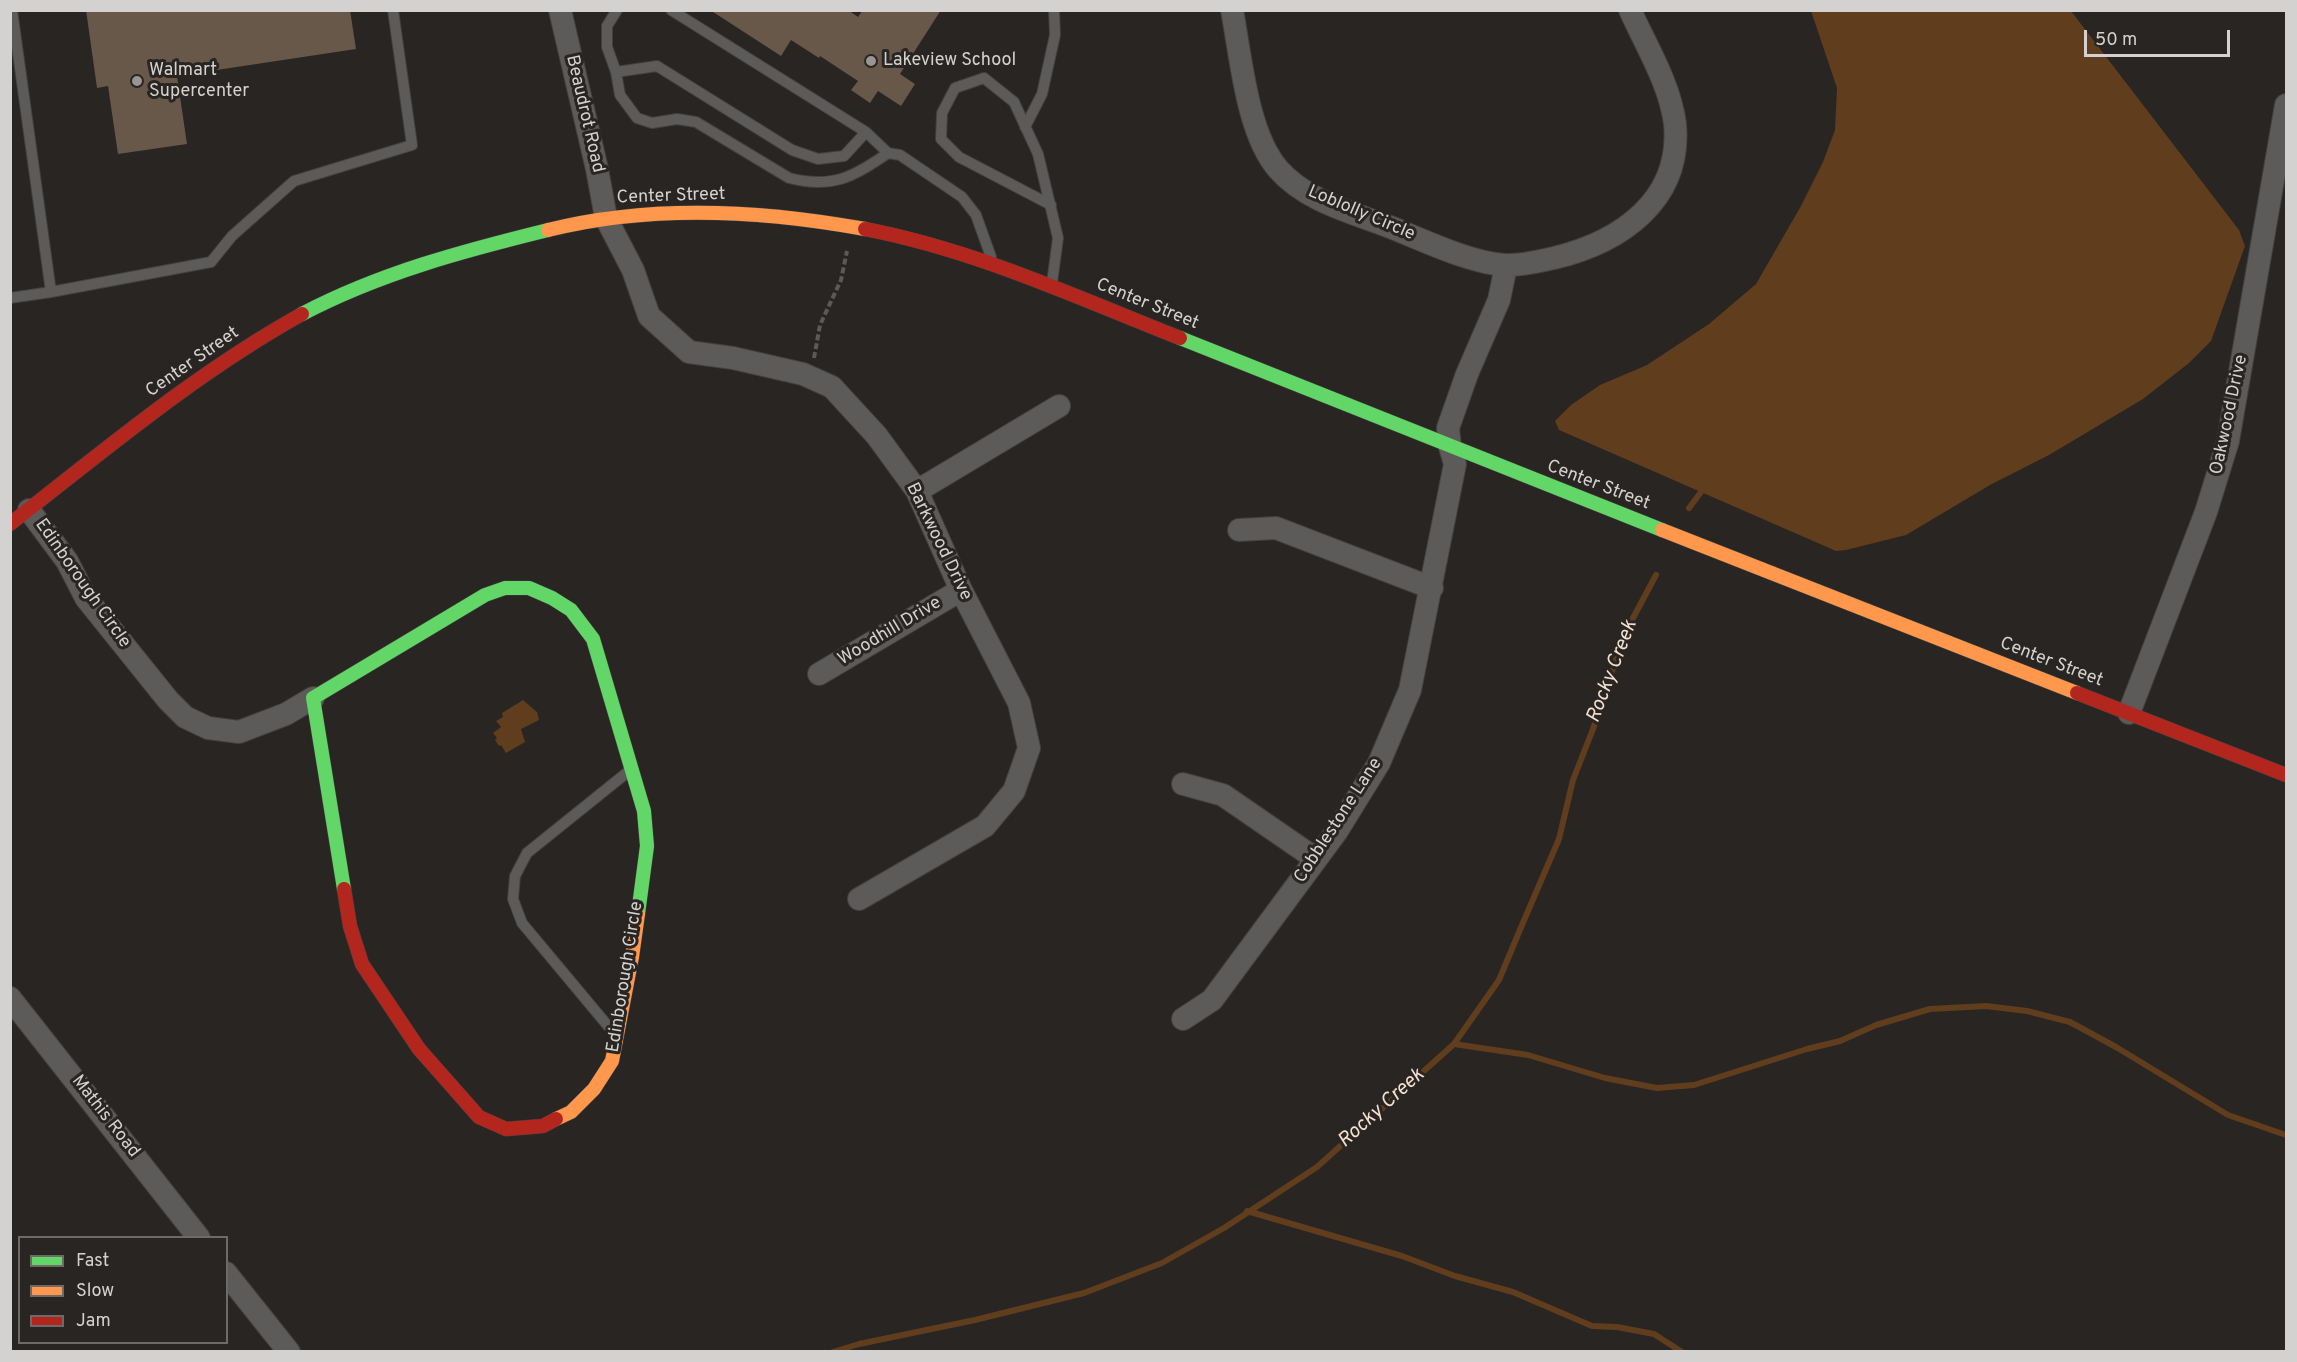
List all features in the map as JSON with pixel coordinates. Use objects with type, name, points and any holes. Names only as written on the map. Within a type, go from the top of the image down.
[{"type":"street","name":"Beaudrot Road","points":[[560,10],[606,218]]},
{"type":"street","name":"Loblolly Circle","points":[[1232,10],[1253,119],[1259,138],[1268,156],[1290,181],[1319,200],[1465,256],[1506,266],[1570,254],[1599,243],[1634,222],[1663,188],[1674,157],[1672,108],[1666,89],[1630,10]]},
{"type":"street","name":"Oakwood Drive","points":[[2129,713],[2206,512],[2228,441],[2286,105]]},
{"type":"street","name":"Center Street","points":[[10,524],[214,367],[301,314],[393,272],[490,243],[606,218],[722,213],[830,222],[914,240],[995,265],[1388,420],[1450,447],[2286,775]]},
{"type":"street","name":"Barkwood Drive","points":[[606,218],[633,270],[649,316],[689,352],[733,358],[811,378],[832,387],[878,436],[917,491],[961,590],[1019,703],[1029,748],[1014,791],[985,825],[859,899]]},
{"type":"street","points":[[1450,447],[1448,428],[1467,374],[1499,300],[1506,266]]},
{"type":"street","points":[[917,491],[1059,406]]},
{"type":"street","name":"Cobblestone Lane","points":[[1183,1019],[1212,1000],[1336,831],[1379,763],[1410,690],[1455,464],[1450,447]]},
{"type":"street","name":"Edinborough Circle","points":[[29,510],[67,561],[86,598],[168,700],[185,717],[208,728],[239,732],[286,714],[485,595],[506,588],[529,588],[552,598],[571,610],[593,639],[644,811],[647,846],[632,957],[612,1061],[594,1089],[571,1112],[543,1126],[506,1129],[479,1117],[419,1049],[362,964],[350,926],[313,698]]},
{"type":"street","points":[[1239,530],[1276,528],[1432,588]]},
{"type":"street","name":"Woodhill Drive","points":[[819,674],[961,590]]},
{"type":"street","points":[[1183,784],[1223,795],[1316,859]]},
{"type":"street","name":"Mathis Road","points":[[10,998],[197,1236]]},
{"type":"street","points":[[228,1276],[289,1352]]},
{"type":"lane","points":[[12,10],[51,292]]},
{"type":"lane","points":[[10,298],[211,261],[232,236],[294,181],[411,145],[393,10]]},
{"type":"lane","points":[[617,10],[608,26],[606,34],[608,46],[620,95],[637,118],[652,123],[677,119],[696,122],[789,178],[803,182],[825,183],[844,180],[864,170],[888,153]]},
{"type":"lane","points":[[671,10],[866,132],[888,153],[900,155],[914,163],[962,197],[976,215],[995,265]]},
{"type":"lane","points":[[1025,127],[1042,94],[1055,35],[1054,10]]},
{"type":"lane","points":[[616,72],[657,66],[792,150],[818,159],[844,156],[866,132]]},
{"type":"lane","points":[[1051,205],[959,157],[941,139],[942,113],[955,88],[984,78],[1014,102],[1038,154],[1051,205],[1058,238],[1052,287]]},
{"type":"lane","points":[[618,1038],[522,923],[513,898],[515,876],[527,853],[632,769]]},
{"type":"path","points":[[811,378],[820,325],[841,280],[848,248]]},
{"type":"shaded area","points":[[1811,11],[2071,11],[2239,230],[2245,246],[2211,341],[2189,363],[2143,399],[1906,535],[1836,551],[1559,430],[1555,421],[1571,405],[1600,385],[1647,365],[1709,324],[1756,284],[1801,206],[1823,162],[1835,130],[1837,88]]},
{"type":"shaded area","points":[[523,700],[537,712],[539,720],[521,729],[525,742],[506,753],[495,740],[497,738],[493,733],[501,727],[496,721],[503,717],[502,713]]},
{"type":"building","name":"Walmart Supercenter","points":[[86,10],[350,10],[356,49],[177,76],[187,144],[118,154],[108,86],[97,88]]},
{"type":"building","name":"Lakeview School","points":[[710,10],[848,10],[858,17],[863,10],[941,10],[900,74],[915,84],[901,106],[878,91],[870,103],[851,90],[858,81],[820,56],[819,58],[791,40],[781,56]]},
{"type":"waterway","name":"Rocky Creek","points":[[1689,508],[1701,492]]},
{"type":"waterway","name":"Rocky Creek","points":[[833,1352],[859,1344],[975,1320],[1084,1293],[1162,1263],[1224,1228],[1317,1167],[1454,1044],[1499,980],[1559,839],[1573,780],[1593,729],[1624,635],[1656,575]]},
{"type":"waterway","points":[[1454,1044],[1528,1055],[1605,1078],[1657,1088],[1694,1085],[1807,1049],[1840,1041],[1876,1025],[1930,1009],[1986,1006],[2027,1011],[2070,1022],[2228,1115],[2286,1135]]},
{"type":"waterway","points":[[1247,1211],[1402,1256],[1455,1276],[1513,1292],[1592,1326],[1617,1327],[1654,1334],[1682,1352]]},
{"type":"traffic: fast","points":[[302,314],[331,299],[422,264],[548,230]]},
{"type":"traffic: fast","points":[[1180,338],[1662,530]]},
{"type":"traffic: fast","points":[[505,588],[529,588],[552,598],[571,610],[593,639],[644,811],[647,846],[638,914]]},
{"type":"traffic: fast","points":[[344,889],[313,698],[485,595],[505,588]]},
{"type":"traffic: slow","points":[[548,230],[626,216],[666,213],[786,217],[865,229]]},
{"type":"traffic: slow","points":[[1662,530],[2077,693]]},
{"type":"traffic: slow","points":[[556,1119],[571,1112],[594,1089],[612,1061],[638,914]]},
{"type":"traffic: jam","points":[[865,229],[906,238],[986,262],[1180,338]]},
{"type":"traffic: jam","points":[[10,524],[188,387],[225,361],[302,314]]},
{"type":"traffic: jam","points":[[2077,693],[2286,775]]},
{"type":"traffic: jam","points":[[344,889],[350,926],[362,964],[419,1049],[479,1117],[506,1129],[543,1126],[556,1119]]},
{"type":"place","name":"Lakeview School","points":[[871,61]]},
{"type":"place","name":"Walmart Supercenter","points":[[137,81]]}]
